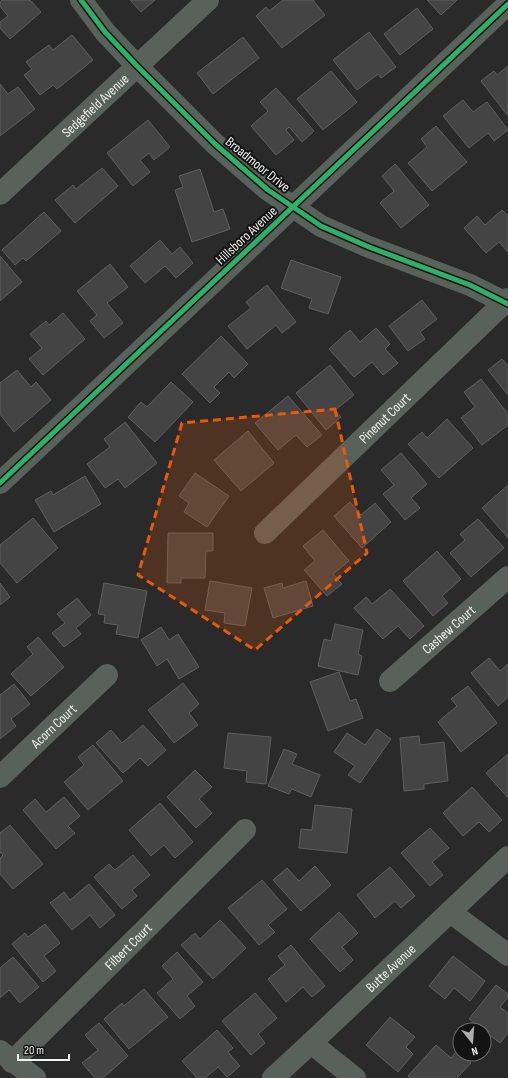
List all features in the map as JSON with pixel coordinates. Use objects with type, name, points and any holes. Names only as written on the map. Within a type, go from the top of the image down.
[{"type":"street","name":"Broadmoor Drive","points":[[82,0],[105,32],[137,66],[215,144],[268,190],[321,226],[369,247],[470,285],[507,301]]},
{"type":"street","name":"Sedgefield Avenue","points":[[0,194],[208,0]]},
{"type":"street","name":"Hillsboro Avenue","points":[[0,483],[508,4]]},
{"type":"street","name":"Pinenut Court","points":[[265,533],[507,301]]},
{"type":"street","name":"Cashew Court","points":[[390,681],[508,577]]},
{"type":"street","name":"Acorn Court","points":[[0,777],[107,675]]},
{"type":"street","name":"Filbert Court","points":[[6,1056],[245,830]]},
{"type":"street","name":"Butte Avenue","points":[[273,1078],[508,857]]},
{"type":"street","points":[[450,912],[508,955]]},
{"type":"street","points":[[311,1043],[355,1078]]},
{"type":"street","points":[[6,1056],[35,1078]]},
{"type":"highlighted area","points":[[335,409],[367,553],[255,650],[138,575],[182,423]]},
{"type":"building","points":[[2,0],[30,0],[41,12],[10,39],[0,28],[0,22],[8,16],[0,6],[0,2]]},
{"type":"building","points":[[130,0],[155,0],[141,12]]},
{"type":"building","points":[[283,0],[313,0],[325,15],[282,48],[256,16],[266,7],[269,11]]},
{"type":"building","points":[[427,0],[457,0],[441,15]]},
{"type":"building","points":[[417,8],[433,29],[400,55],[384,34]]},
{"type":"building","points":[[369,32],[396,67],[381,78],[378,74],[357,90],[333,60]]},
{"type":"building","points":[[72,35],[93,60],[57,89],[53,85],[40,95],[24,75],[32,69],[26,62],[49,45],[53,50]]},
{"type":"building","points":[[243,37],[259,58],[213,94],[197,73]]},
{"type":"building","points":[[508,66],[508,116],[481,81],[494,71],[497,75]]},
{"type":"building","points":[[331,71],[357,102],[323,130],[297,99]]},
{"type":"building","points":[[0,84],[8,94],[18,87],[35,109],[0,136]]},
{"type":"building","points":[[276,88],[314,131],[302,142],[289,127],[286,130],[294,140],[276,155],[251,126],[268,111],[260,102]]},
{"type":"building","points":[[463,100],[473,112],[487,102],[508,130],[494,141],[488,133],[469,148],[443,116]]},
{"type":"building","points":[[148,120],[170,147],[154,160],[149,153],[140,160],[150,172],[133,186],[107,153]]},
{"type":"building","points":[[436,126],[467,162],[432,191],[408,163],[427,147],[421,139]]},
{"type":"building","points":[[395,164],[429,205],[401,228],[380,203],[394,191],[382,176]]},
{"type":"building","points":[[102,168],[118,186],[75,223],[55,200],[73,185],[76,189]]},
{"type":"building","points":[[200,169],[214,212],[223,209],[230,229],[192,242],[175,190],[183,187],[179,176]]},
{"type":"building","points":[[502,210],[508,216],[508,252],[499,242],[486,253],[464,228],[477,216],[485,225]]},
{"type":"building","points":[[44,212],[61,231],[26,261],[23,258],[15,265],[2,250]]},
{"type":"building","points":[[160,240],[172,254],[180,247],[193,263],[176,278],[165,266],[145,283],[130,266]]},
{"type":"building","points":[[0,256],[22,282],[0,301]]},
{"type":"building","points":[[291,260],[341,277],[328,314],[309,308],[312,299],[281,288]]},
{"type":"building","points":[[110,264],[128,287],[107,303],[123,323],[104,338],[90,321],[97,315],[77,291]]},
{"type":"building","points":[[267,285],[296,322],[282,333],[276,325],[247,349],[228,326],[251,308],[246,302]]},
{"type":"building","points":[[422,300],[437,319],[420,332],[425,339],[408,351],[389,326]]},
{"type":"building","points":[[63,313],[85,339],[43,375],[29,359],[42,348],[30,334],[46,321],[49,325]]},
{"type":"building","points":[[376,328],[390,344],[385,349],[398,363],[383,375],[372,362],[354,377],[329,349],[350,330],[360,342]]},
{"type":"building","points":[[221,336],[248,364],[234,378],[229,372],[214,387],[220,393],[210,403],[182,374]]},
{"type":"building","points":[[502,359],[508,366],[508,395],[488,370]]},
{"type":"building","points":[[330,365],[354,395],[335,410],[341,417],[326,430],[296,393]]},
{"type":"building","points":[[17,370],[31,387],[36,382],[51,400],[14,432],[0,414],[0,383]]},
{"type":"building","points":[[481,379],[508,414],[508,425],[482,445],[461,418],[475,407],[464,392]]},
{"type":"building","points":[[171,382],[193,402],[155,442],[128,417],[141,402],[147,407]]},
{"type":"building","points":[[288,396],[322,435],[307,447],[296,435],[278,450],[255,423]]},
{"type":"building","points":[[447,419],[473,448],[439,478],[408,444],[422,432],[427,438]]},
{"type":"building","points":[[125,422],[157,463],[125,488],[118,479],[105,488],[87,464],[110,447],[104,439]]},
{"type":"building","points":[[248,431],[274,463],[241,491],[214,460]]},
{"type":"building","points":[[401,453],[427,484],[411,498],[420,508],[405,520],[383,494],[394,485],[381,470]]},
{"type":"building","points":[[195,473],[229,496],[207,527],[184,512],[189,503],[179,496]]},
{"type":"building","points":[[85,476],[101,504],[54,532],[35,500],[51,491],[53,495]]},
{"type":"building","points":[[508,485],[508,538],[482,508]]},
{"type":"building","points":[[350,502],[361,515],[375,503],[391,522],[362,548],[334,516]]},
{"type":"building","points":[[33,518],[58,548],[17,583],[0,563],[0,545]]},
{"type":"building","points":[[478,519],[504,548],[471,577],[450,553],[465,540],[460,534]]},
{"type":"building","points":[[323,530],[349,561],[333,574],[342,584],[327,596],[304,570],[315,561],[303,546]]},
{"type":"building","points":[[168,533],[213,533],[213,551],[206,551],[205,578],[181,578],[181,583],[167,583]]},
{"type":"building","points":[[437,551],[461,579],[442,596],[448,603],[433,616],[403,581]]},
{"type":"building","points":[[210,581],[252,588],[245,626],[224,623],[225,613],[205,610]]},
{"type":"building","points":[[306,581],[313,606],[273,618],[264,588],[282,583],[283,588]]},
{"type":"building","points":[[0,583],[10,597],[0,605]]},
{"type":"building","points":[[104,583],[147,591],[138,638],[116,634],[118,625],[104,623],[105,615],[98,614]]},
{"type":"building","points":[[390,589],[424,626],[410,639],[398,626],[383,639],[354,608],[366,597],[372,604]]},
{"type":"building","points":[[77,598],[91,615],[76,628],[81,634],[64,647],[52,633],[65,623],[57,614]]},
{"type":"building","points":[[335,624],[363,630],[358,654],[362,656],[358,675],[318,666],[324,639],[331,641]]},
{"type":"building","points":[[161,627],[169,640],[178,634],[199,667],[179,679],[167,659],[157,666],[141,640]]},
{"type":"building","points":[[38,637],[64,667],[31,696],[11,674],[33,654],[27,647]]},
{"type":"building","points":[[489,658],[500,671],[508,664],[508,697],[498,706],[471,673]]},
{"type":"building","points":[[339,672],[350,701],[356,699],[363,718],[328,731],[310,682]]},
{"type":"building","points":[[183,683],[199,704],[189,713],[198,725],[174,743],[148,710]]},
{"type":"building","points":[[14,684],[30,704],[11,719],[16,726],[0,739],[0,695]]},
{"type":"building","points":[[468,686],[497,723],[461,752],[438,722],[457,706],[451,699]]},
{"type":"building","points":[[143,725],[166,750],[148,766],[140,758],[123,773],[96,743],[111,730],[122,743]]},
{"type":"building","points":[[377,729],[391,739],[360,783],[348,775],[355,766],[334,752],[347,733],[365,745]]},
{"type":"building","points":[[228,733],[271,737],[266,784],[246,782],[247,771],[224,768]]},
{"type":"building","points":[[419,736],[420,745],[444,742],[448,781],[424,784],[424,789],[404,791],[400,738]]},
{"type":"building","points":[[93,745],[123,781],[88,810],[64,782],[84,765],[78,757]]},
{"type":"building","points":[[284,749],[297,754],[292,764],[320,775],[311,797],[292,789],[289,794],[268,786]]},
{"type":"building","points":[[508,754],[508,798],[486,773]]},
{"type":"building","points":[[195,770],[212,787],[199,799],[212,813],[196,828],[167,797]]},
{"type":"building","points":[[472,787],[502,820],[489,832],[479,822],[463,836],[443,813]]},
{"type":"building","points":[[64,797],[80,816],[68,826],[75,833],[56,849],[23,810],[35,799],[46,812]]},
{"type":"building","points":[[160,803],[193,842],[175,858],[164,845],[151,856],[129,830]]},
{"type":"building","points":[[315,805],[352,809],[347,853],[299,848],[301,829],[312,830]]},
{"type":"building","points":[[10,825],[43,864],[13,889],[0,874],[0,858],[3,855],[0,852],[0,833]]},
{"type":"building","points":[[430,828],[449,848],[432,862],[443,875],[430,886],[401,853]]},
{"type":"building","points":[[133,855],[150,875],[132,890],[137,896],[122,909],[94,877],[109,864],[115,870]]},
{"type":"building","points":[[315,866],[331,885],[301,911],[273,880],[287,868],[299,881]]},
{"type":"building","points":[[390,867],[415,896],[401,908],[395,901],[375,918],[357,895]]},
{"type":"building","points":[[262,880],[287,909],[268,925],[275,932],[259,945],[228,908]]},
{"type":"building","points":[[89,884],[115,915],[100,928],[90,915],[72,930],[50,903],[64,892],[70,900]]},
{"type":"building","points":[[339,912],[358,933],[342,947],[353,960],[340,972],[310,939]]},
{"type":"building","points":[[220,920],[246,948],[213,979],[181,945],[195,933],[200,939]]},
{"type":"building","points":[[45,924],[60,943],[44,956],[56,971],[43,982],[12,944],[25,933],[28,937]]},
{"type":"building","points":[[291,945],[325,986],[312,997],[303,987],[286,1002],[268,979],[285,965],[278,956]]},
{"type":"building","points":[[177,952],[203,982],[187,996],[195,1006],[180,1019],[157,993],[173,979],[162,966]]},
{"type":"building","points":[[453,956],[485,981],[470,1001],[454,988],[445,999],[429,986]]},
{"type":"building","points":[[13,957],[39,987],[20,1003],[9,990],[0,998],[0,968]]},
{"type":"building","points":[[496,985],[508,994],[508,997],[500,1007],[508,1013],[508,1033],[500,1043],[492,1037],[492,1022],[473,1022],[469,1019]]},
{"type":"building","points":[[144,989],[168,1017],[129,1049],[104,1019],[122,1003],[124,1006]]},
{"type":"building","points":[[255,993],[277,1018],[258,1034],[265,1043],[251,1055],[222,1021]]},
{"type":"building","points":[[390,1017],[415,1037],[406,1047],[413,1054],[398,1072],[366,1045]]},
{"type":"building","points":[[99,1023],[128,1056],[103,1078],[95,1078],[82,1063],[98,1050],[85,1035]]},
{"type":"building","points":[[217,1030],[233,1048],[228,1052],[240,1066],[227,1077],[218,1067],[205,1078],[197,1078],[182,1061]]},
{"type":"building","points":[[436,1045],[451,1058],[452,1057],[452,1062],[471,1063],[457,1078],[411,1078],[408,1076]]},
{"type":"cycle path","points":[[81,0],[105,32],[137,66],[215,144],[268,190],[321,226],[369,247],[470,285],[508,304]]},
{"type":"cycle path","points":[[0,483],[508,4]]}]
